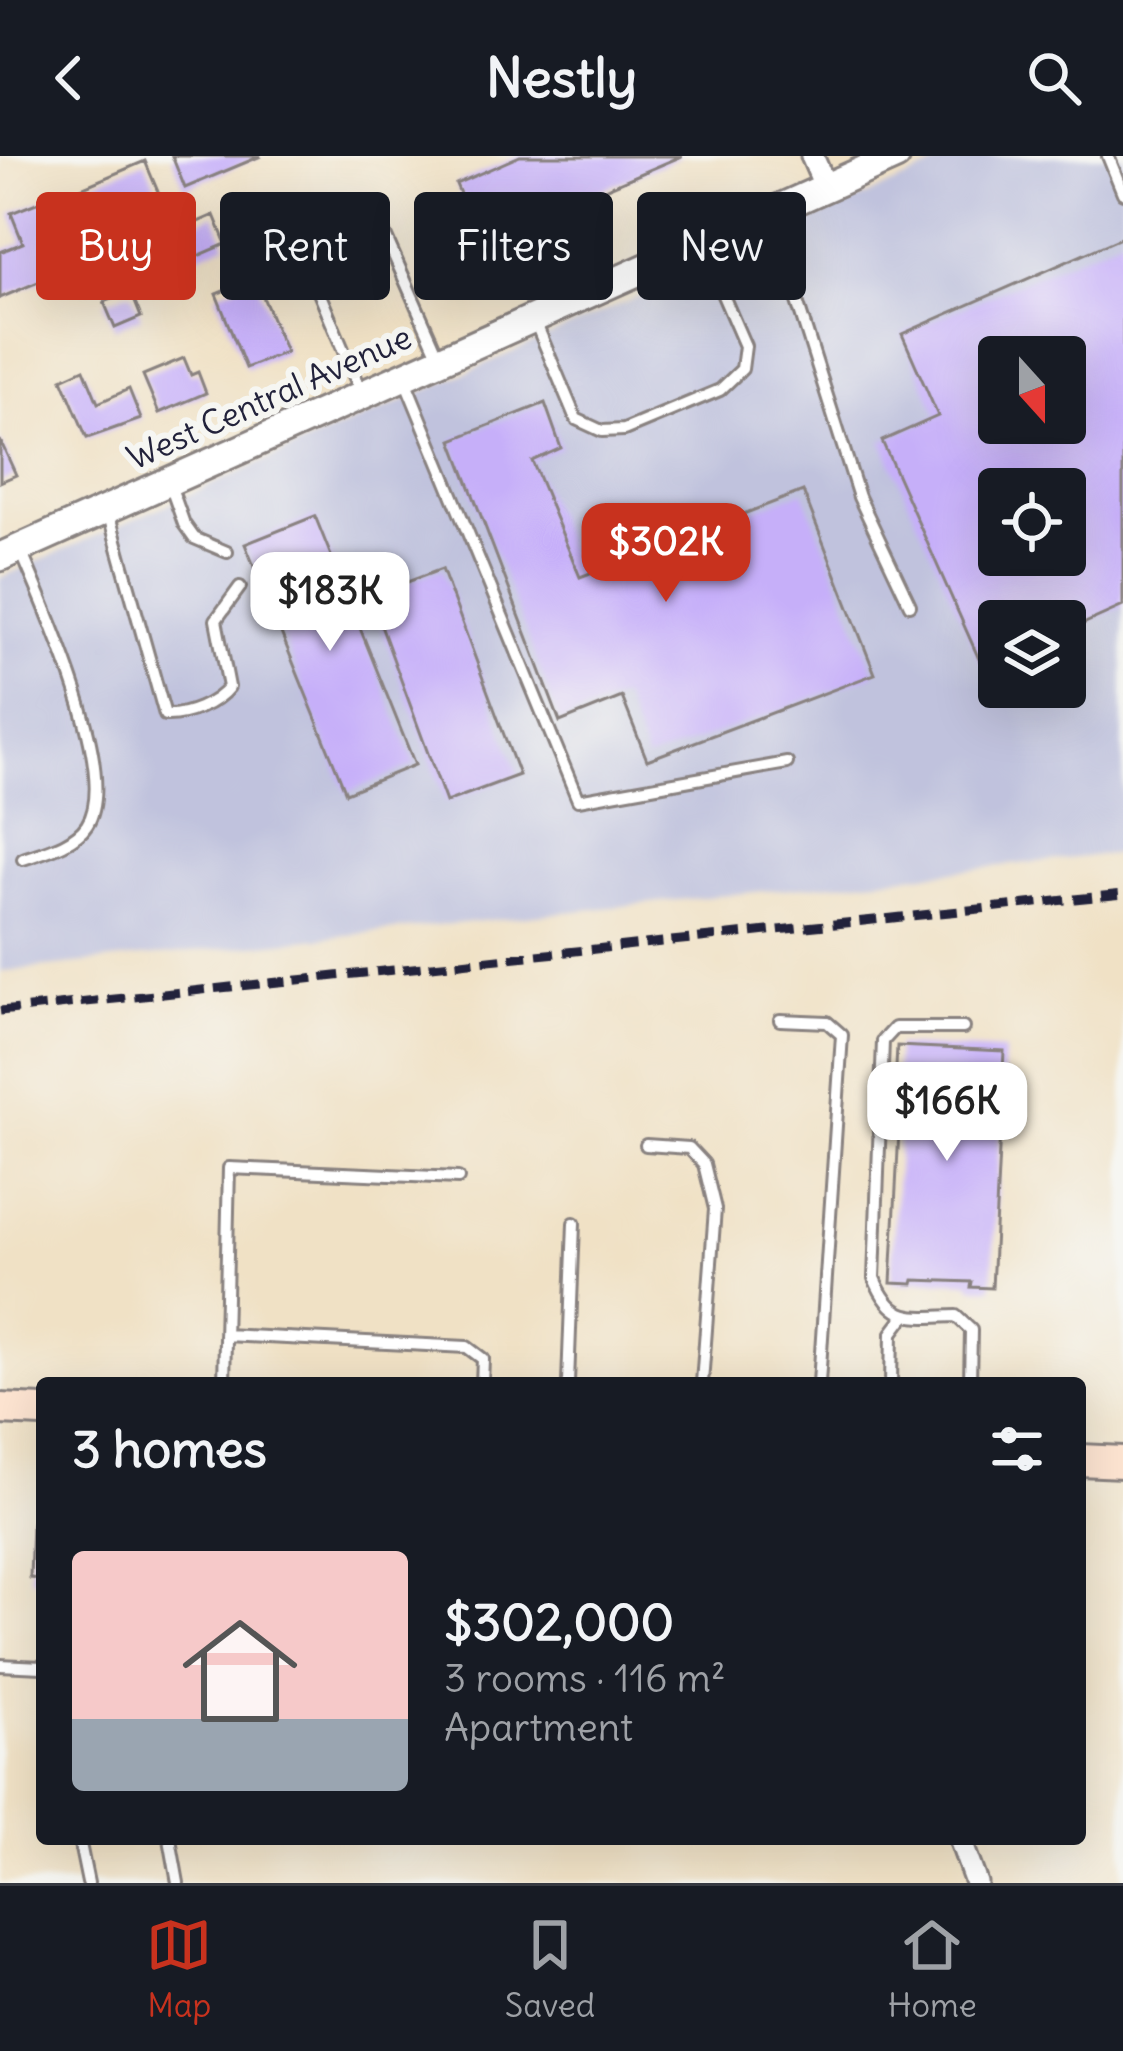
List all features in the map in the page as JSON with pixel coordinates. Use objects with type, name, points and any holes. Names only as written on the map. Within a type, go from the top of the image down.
[{"type":"main road","points":[[0,1409],[36,1411]]},
{"type":"main road","points":[[1086,1460],[1123,1462]]},
{"type":"street","points":[[812,156],[826,188]]},
{"type":"street","name":"West Central Avenue","points":[[806,197],[896,156]]},
{"type":"street","name":"West Central Avenue","points":[[10,552],[637,272]]},
{"type":"street","points":[[962,1845],[976,1883]]},
{"type":"lane","points":[[1108,156],[1123,193]]},
{"type":"lane","points":[[363,395],[303,244],[374,214],[440,360]]},
{"type":"lane","points":[[533,319],[576,418],[602,431],[624,430],[720,390],[742,369],[745,346],[725,300]]},
{"type":"lane","points":[[797,300],[860,497],[910,605]]},
{"type":"lane","points":[[404,376],[578,800],[787,763]]},
{"type":"lane","points":[[169,482],[194,538],[227,552]]},
{"type":"lane","points":[[107,509],[165,715],[179,716],[222,697],[230,686],[216,620],[240,587]]},
{"type":"lane","points":[[10,552],[80,706],[96,770],[96,806],[86,829],[22,859]]},
{"type":"lane","points":[[780,1020],[827,1022],[842,1035],[819,1377]]},
{"type":"lane","points":[[963,1028],[895,1028],[883,1041],[874,1278],[884,1301],[904,1317],[956,1316],[971,1330],[970,1377]]},
{"type":"lane","points":[[646,1145],[689,1148],[704,1164],[715,1209],[702,1377]]},
{"type":"lane","points":[[224,1377],[229,1168],[458,1178]]},
{"type":"lane","points":[[568,1377],[574,1223]]},
{"type":"lane","points":[[891,1377],[892,1333],[904,1317]]},
{"type":"lane","points":[[225,1335],[467,1347],[483,1359],[482,1377]]},
{"type":"lane","points":[[0,1665],[36,1669]]},
{"type":"lane","points":[[80,1845],[88,1883]]},
{"type":"lane","points":[[171,1845],[178,1883]]},
{"type":"shaded area","points":[[958,156],[1123,156],[1123,853],[0,972],[0,578],[637,297],[806,300],[806,223]]},
{"type":"building","points":[[172,156],[261,156],[185,188]]},
{"type":"building","points":[[520,156],[682,156],[597,192],[459,192],[456,184]]},
{"type":"building","points":[[145,161],[158,192],[71,192]]},
{"type":"building","points":[[36,203],[36,283],[0,298],[0,252],[23,243],[11,213]]},
{"type":"building","points":[[214,215],[220,247],[198,256],[196,223]]},
{"type":"building","points":[[1123,237],[1123,606],[1086,623],[1086,600],[978,600],[978,657],[882,441],[938,416],[902,334]]},
{"type":"building","points":[[220,292],[220,300],[264,300],[286,352],[246,368],[216,294]]},
{"type":"building","points":[[134,300],[141,317],[115,328],[104,302]]},
{"type":"building","points":[[184,358],[191,375],[198,372],[206,393],[159,413],[143,375]]},
{"type":"building","points":[[84,369],[98,403],[129,389],[141,419],[87,438],[62,379]]},
{"type":"building","points":[[545,403],[561,448],[532,461],[580,577],[803,491],[875,674],[647,760],[622,697],[560,722],[452,440]]},
{"type":"building","points":[[0,440],[16,475],[0,482]]},
{"type":"building","points":[[315,516],[415,765],[346,793],[245,544]]},
{"type":"building","points":[[442,569],[519,775],[446,802],[370,596]]},
{"type":"building","points":[[897,1046],[1004,1051],[992,1288],[971,1287],[972,1282],[891,1283],[900,1112],[894,1112]]},
{"type":"building","points":[[32,1523],[36,1523],[36,1578],[30,1578]]},
{"type":"railway","points":[[0,1011],[1123,894]]}]
